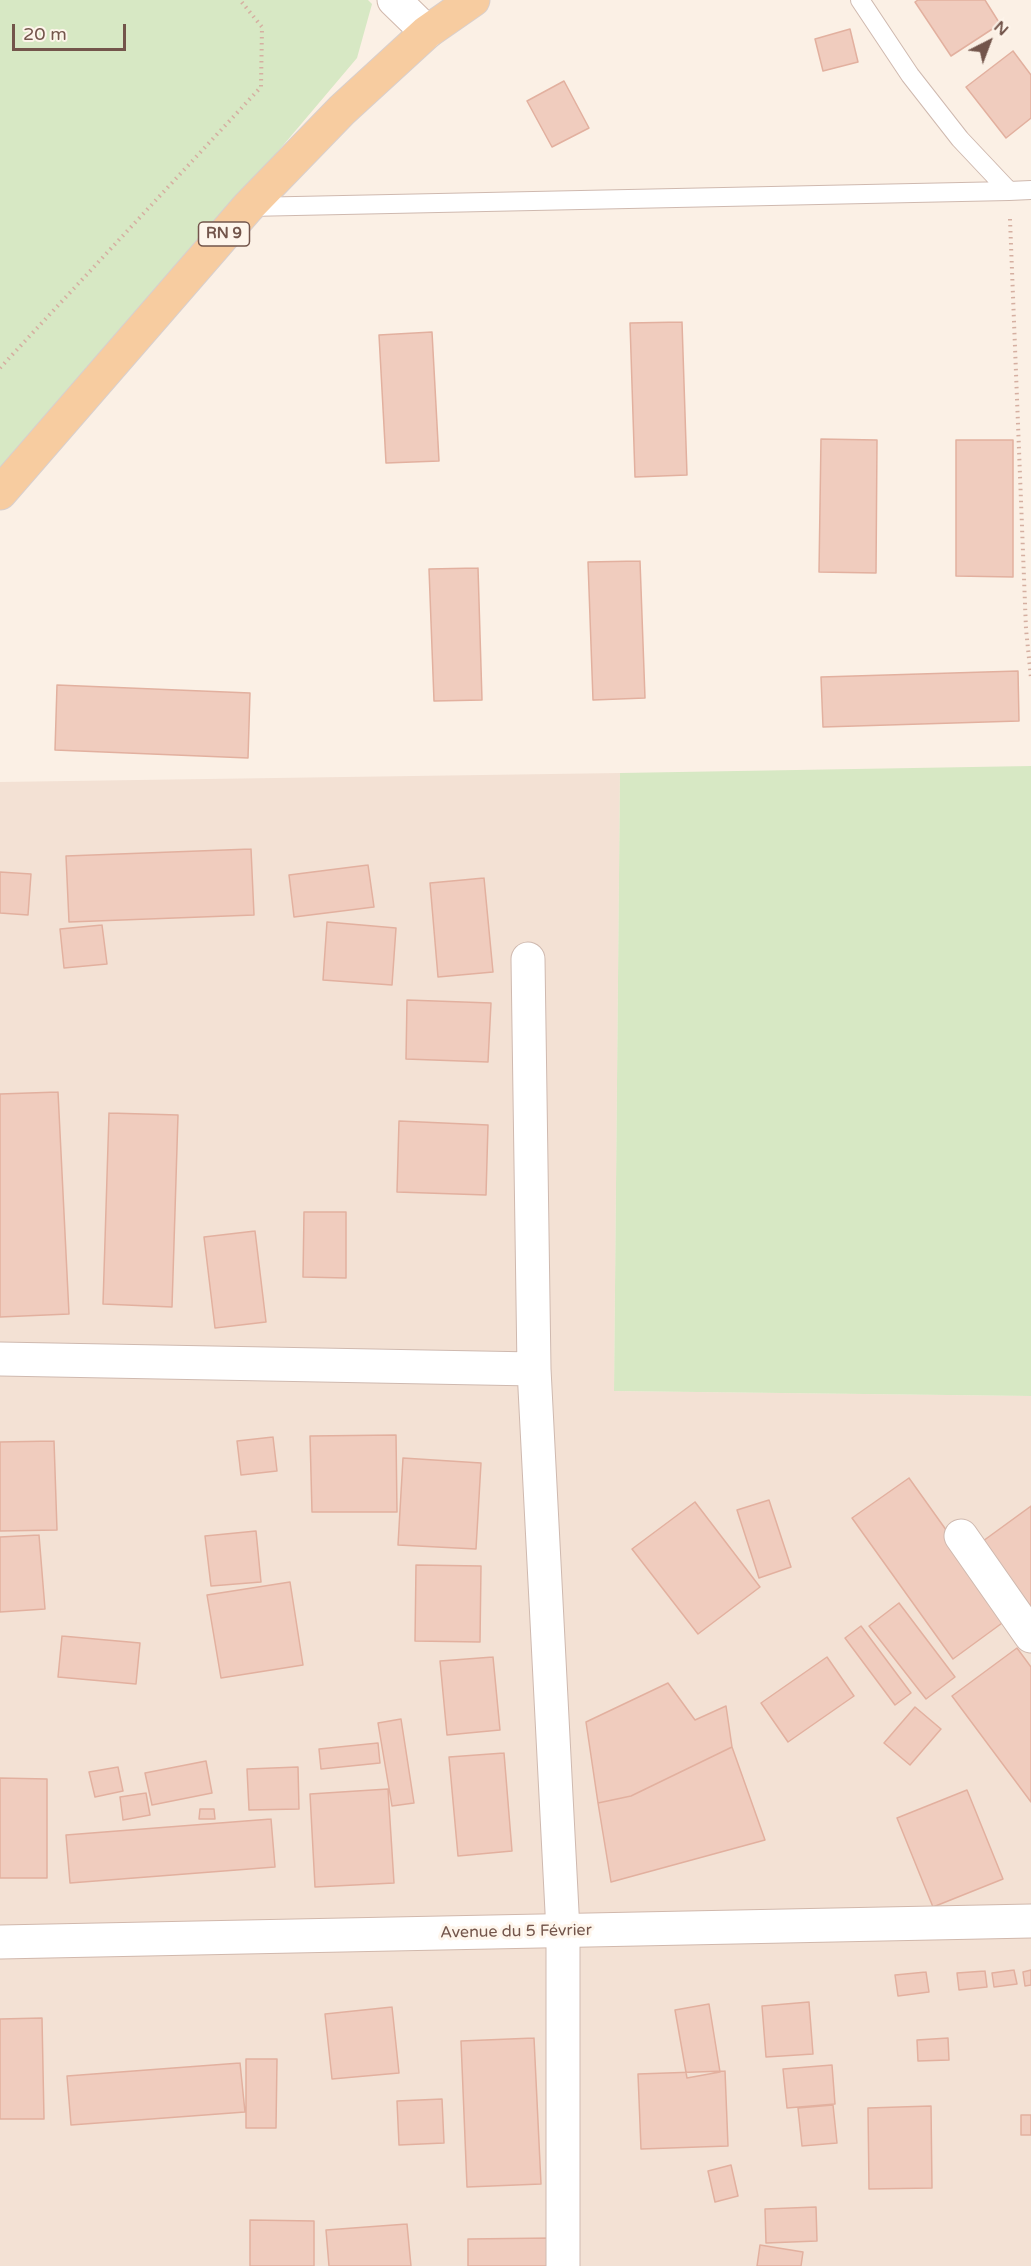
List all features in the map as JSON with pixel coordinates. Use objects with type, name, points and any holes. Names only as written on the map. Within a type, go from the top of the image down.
[{"type":"main road","name":"RN 9","points":[[0,494],[248,207],[342,110],[427,32],[473,0]]},
{"type":"street","points":[[394,0],[427,32]]},
{"type":"street","points":[[528,959],[534,1369],[563,1931],[563,2266]]},
{"type":"street","points":[[0,1359],[534,1369]]},
{"type":"street","points":[[961,1536],[1031,1636]]},
{"type":"street","name":"Avenue du 5 Février","points":[[0,1941],[1031,1921]]},
{"type":"lane","points":[[860,0],[910,75],[960,139],[1009,191]]},
{"type":"lane","points":[[248,207],[1031,190]]},
{"type":"path","points":[[0,368],[261,87],[262,27],[240,0]]},
{"type":"path","points":[[1009,191],[1026,617],[1031,678]]},
{"type":"shaded area","points":[[620,773],[614,1391],[1031,1396],[1031,2266],[0,2266],[0,782]]},
{"type":"green space","points":[[0,0],[368,0],[372,4],[357,58],[0,480]]},
{"type":"green space","points":[[1031,766],[1031,1396],[614,1391],[620,773]]},
{"type":"building","points":[[918,0],[985,0],[1000,24],[951,56],[915,2]]},
{"type":"building","points":[[850,29],[858,62],[823,71],[815,39]]},
{"type":"building","points":[[1013,51],[1031,75],[1031,118],[1006,138],[966,87]]},
{"type":"building","points":[[564,81],[589,128],[552,147],[527,101]]},
{"type":"building","points":[[682,322],[687,475],[635,477],[630,323]]},
{"type":"building","points":[[432,332],[439,461],[386,463],[379,335]]},
{"type":"building","points":[[821,439],[877,440],[876,573],[819,572]]},
{"type":"building","points":[[956,440],[1013,440],[1013,577],[956,576]]},
{"type":"building","points":[[640,561],[645,698],[593,700],[588,562]]},
{"type":"building","points":[[478,568],[482,700],[434,701],[429,569]]},
{"type":"building","points":[[1018,671],[1019,721],[823,727],[821,677]]},
{"type":"building","points":[[57,685],[250,693],[248,758],[55,750]]},
{"type":"building","points":[[251,849],[254,915],[69,922],[66,856]]},
{"type":"building","points":[[368,865],[374,907],[294,917],[289,875]]},
{"type":"building","points":[[0,872],[31,874],[28,915],[0,913]]},
{"type":"building","points":[[484,878],[493,972],[438,977],[430,883]]},
{"type":"building","points":[[327,922],[396,928],[392,985],[323,980]]},
{"type":"building","points":[[102,925],[107,964],[64,968],[60,929]]},
{"type":"building","points":[[407,1000],[491,1003],[488,1062],[406,1059]]},
{"type":"building","points":[[58,1092],[69,1314],[0,1317],[0,1094]]},
{"type":"building","points":[[109,1113],[178,1115],[172,1307],[103,1304]]},
{"type":"building","points":[[399,1121],[488,1125],[486,1195],[397,1192]]},
{"type":"building","points":[[304,1212],[346,1212],[346,1278],[303,1277]]},
{"type":"building","points":[[255,1231],[266,1322],[215,1328],[204,1237]]},
{"type":"building","points":[[396,1435],[397,1512],[312,1512],[310,1436]]},
{"type":"building","points":[[273,1437],[277,1471],[241,1475],[237,1441]]},
{"type":"building","points":[[54,1441],[57,1530],[0,1531],[0,1442]]},
{"type":"building","points":[[403,1458],[481,1463],[476,1549],[398,1545]]},
{"type":"building","points":[[909,1478],[1009,1618],[953,1659],[852,1518]]},
{"type":"building","points":[[769,1500],[791,1567],[759,1578],[737,1510]]},
{"type":"building","points":[[695,1502],[760,1587],[698,1634],[632,1549]]},
{"type":"building","points":[[1031,1506],[1031,1607],[983,1541]]},
{"type":"building","points":[[256,1531],[261,1582],[211,1586],[205,1536]]},
{"type":"building","points":[[39,1535],[45,1609],[0,1612],[0,1537]]},
{"type":"building","points":[[416,1565],[481,1566],[480,1642],[415,1641]]},
{"type":"building","points":[[290,1582],[303,1665],[221,1678],[207,1595]]},
{"type":"building","points":[[899,1603],[955,1677],[926,1699],[869,1626]]},
{"type":"building","points":[[861,1626],[911,1693],[895,1705],[845,1638]]},
{"type":"building","points":[[62,1636],[140,1643],[136,1684],[58,1677]]},
{"type":"building","points":[[1017,1648],[1031,1667],[1031,1802],[952,1696]]},
{"type":"building","points":[[493,1657],[500,1730],[447,1735],[440,1661]]},
{"type":"building","points":[[827,1657],[854,1696],[788,1742],[761,1703]]},
{"type":"building","points":[[668,1683],[695,1720],[726,1706],[732,1747],[631,1796],[598,1803],[586,1722]]},
{"type":"building","points":[[915,1707],[941,1729],[910,1765],[884,1743]]},
{"type":"building","points":[[401,1719],[414,1803],[392,1806],[378,1723]]},
{"type":"building","points":[[378,1743],[380,1763],[321,1769],[319,1749]]},
{"type":"building","points":[[732,1747],[765,1840],[611,1882],[598,1803],[631,1796]]},
{"type":"building","points":[[504,1753],[512,1851],[458,1856],[449,1757]]},
{"type":"building","points":[[206,1761],[212,1793],[152,1805],[145,1773]]},
{"type":"building","points":[[118,1767],[123,1791],[95,1797],[89,1772]]},
{"type":"building","points":[[298,1767],[299,1809],[249,1810],[247,1769]]},
{"type":"building","points":[[0,1778],[47,1779],[47,1878],[0,1878]]},
{"type":"building","points":[[388,1789],[394,1883],[315,1887],[310,1794]]},
{"type":"building","points":[[967,1790],[1003,1879],[933,1907],[897,1818]]},
{"type":"building","points":[[146,1793],[150,1815],[123,1820],[120,1797]]},
{"type":"building","points":[[200,1809],[214,1809],[215,1819],[199,1819]]},
{"type":"building","points":[[271,1819],[275,1867],[70,1883],[66,1835]]},
{"type":"building","points":[[1014,1970],[1017,1984],[994,1987],[992,1973]]},
{"type":"building","points":[[1031,1970],[1031,1985],[1025,1986],[1023,1972]]},
{"type":"building","points":[[985,1971],[987,1987],[959,1990],[957,1973]]},
{"type":"building","points":[[926,1972],[929,1992],[898,1996],[895,1975]]},
{"type":"building","points":[[809,2002],[813,2054],[766,2057],[762,2006]]},
{"type":"building","points":[[709,2004],[720,2072],[687,2078],[675,2010]]},
{"type":"building","points":[[392,2007],[399,2073],[332,2079],[325,2014]]},
{"type":"building","points":[[42,2018],[44,2119],[0,2119],[0,2019]]},
{"type":"building","points":[[534,2038],[541,2184],[467,2187],[461,2041]]},
{"type":"building","points":[[948,2038],[949,2060],[918,2061],[917,2040]]},
{"type":"building","points":[[246,2059],[277,2059],[276,2128],[246,2128]]},
{"type":"building","points":[[240,2063],[245,2112],[71,2125],[67,2076]]},
{"type":"building","points":[[832,2065],[835,2104],[787,2108],[783,2069]]},
{"type":"building","points":[[725,2071],[728,2146],[641,2149],[638,2074]]},
{"type":"building","points":[[442,2099],[444,2143],[399,2145],[397,2101]]},
{"type":"building","points":[[833,2105],[837,2143],[802,2146],[798,2108]]},
{"type":"building","points":[[931,2106],[932,2188],[869,2189],[868,2108]]},
{"type":"building","points":[[1021,2115],[1031,2115],[1031,2135],[1021,2135]]},
{"type":"building","points":[[731,2165],[738,2196],[715,2202],[708,2171]]},
{"type":"building","points":[[816,2207],[817,2241],[766,2243],[765,2209]]},
{"type":"building","points":[[250,2220],[314,2221],[314,2266],[250,2266]]},
{"type":"building","points":[[407,2224],[411,2266],[329,2266],[326,2230]]},
{"type":"building","points":[[552,2238],[552,2266],[468,2266],[468,2239]]},
{"type":"building","points":[[760,2245],[803,2252],[801,2266],[757,2266]]}]
